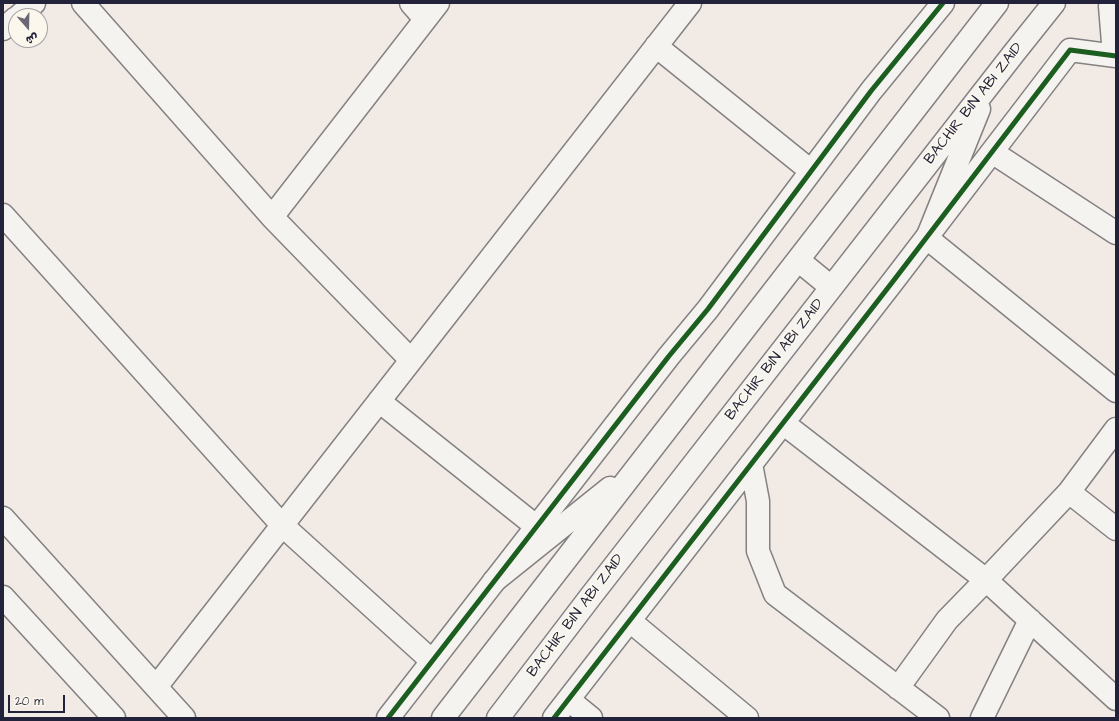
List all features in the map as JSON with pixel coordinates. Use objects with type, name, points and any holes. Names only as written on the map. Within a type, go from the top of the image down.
[{"type":"street","points":[[83,3],[272,217],[411,360]]},
{"type":"street","points":[[272,217],[432,11],[411,3]]},
{"type":"street","points":[[156,687],[690,3]]},
{"type":"street","points":[[388,718],[669,356],[708,309],[871,91],[943,3]]},
{"type":"street","points":[[443,718],[997,3]]},
{"type":"street","name":"BACHIR BIN ABI ZAID","points":[[498,718],[988,85],[1054,3]]},
{"type":"street","points":[[554,718],[927,238],[1070,50],[1115,56],[1110,6],[1112,3]]},
{"type":"street","points":[[656,46],[811,171]]},
{"type":"street","points":[[927,238],[988,85]]},
{"type":"street","points":[[992,152],[1116,233]]},
{"type":"street","points":[[3,215],[282,525],[432,661]]},
{"type":"street","points":[[927,238],[1116,391]]},
{"type":"street","points":[[798,260],[831,287]]},
{"type":"street","points":[[379,401],[537,527]]},
{"type":"street","points":[[784,423],[986,580],[1116,699]]},
{"type":"street","points":[[898,688],[947,620],[1069,492],[1116,429]]},
{"type":"street","points":[[752,464],[758,501],[758,551],[775,594],[938,718]]},
{"type":"street","points":[[494,581],[639,465]]},
{"type":"street","points":[[1069,492],[1116,529]]},
{"type":"street","points":[[3,518],[184,718]]},
{"type":"street","points":[[3,597],[114,718]]},
{"type":"street","points":[[982,718],[1030,620]]},
{"type":"street","points":[[630,621],[747,718]]},
{"type":"street","points":[[569,700],[591,718]]},
{"type":"cycle path","points":[[388,718],[669,356],[708,309],[871,91],[943,3]]},
{"type":"cycle path","points":[[554,718],[894,280],[1070,50],[1116,56]]}]
